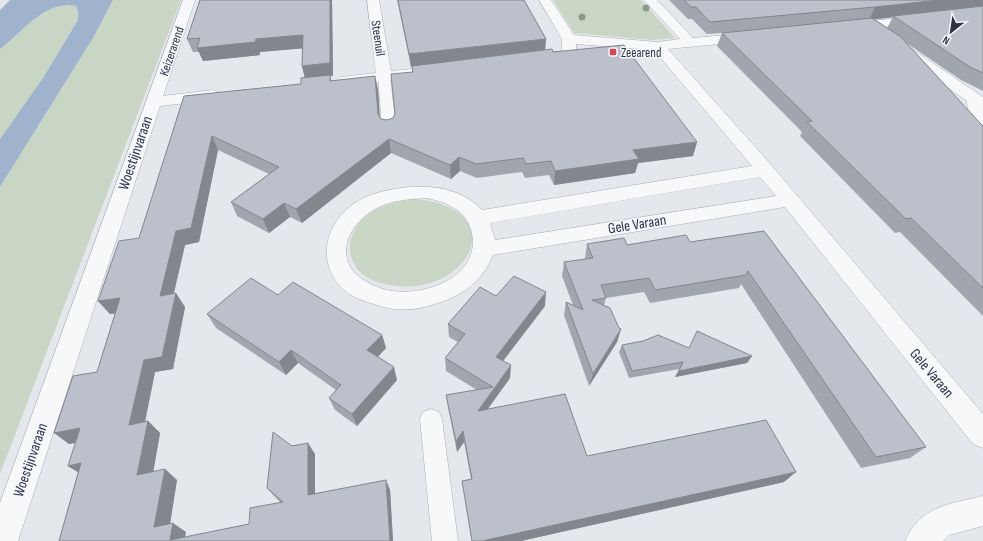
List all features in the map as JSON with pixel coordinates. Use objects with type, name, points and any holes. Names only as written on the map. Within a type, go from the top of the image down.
[{"type":"street","name":"Keizerarend","points":[[153,102],[189,0]]},
{"type":"street","name":"Steenuil","points":[[373,0],[384,76]]},
{"type":"street","points":[[523,60],[569,54],[569,39],[545,0]]},
{"type":"street","points":[[650,0],[690,42]]},
{"type":"street","points":[[838,28],[930,18]]},
{"type":"street","points":[[869,25],[979,101],[977,117],[983,124]]},
{"type":"street","points":[[569,39],[658,46],[760,36]]},
{"type":"street","name":"Gele Varaan","points":[[658,46],[764,170],[983,435]]},
{"type":"street","points":[[330,82],[438,71]]},
{"type":"street","name":"Woestijnvaraan","points":[[2,541],[153,102],[230,94]]},
{"type":"street","points":[[478,218],[764,170]]},
{"type":"street","points":[[427,192],[454,200],[466,206],[478,218],[485,235],[484,249],[484,253],[475,270],[458,285],[434,296],[407,301],[380,298],[357,288],[342,274],[335,256],[337,238],[347,221],[363,207],[383,198],[405,193],[427,192]]},
{"type":"street","name":"Gele Varaan","points":[[484,249],[789,200]]},
{"type":"street","points":[[921,541],[940,522],[983,511]]},
{"type":"lane","points":[[384,76],[389,128]]},
{"type":"lane","points":[[431,419],[445,541]]},
{"type":"green space","points":[[113,0],[181,0],[0,474],[0,187],[93,38]]},
{"type":"green space","points":[[553,0],[641,0],[675,38],[652,40],[574,33]]},
{"type":"green space","points":[[64,5],[76,6],[78,20],[43,78],[0,139],[0,49],[44,12]]},
{"type":"green space","points":[[417,199],[449,207],[467,221],[472,238],[467,256],[453,271],[432,283],[405,287],[375,281],[365,276],[353,261],[350,252],[350,242],[358,224],[366,216],[384,206],[397,202]]},
{"type":"water","points":[[10,0],[113,0],[93,38],[0,187],[0,139],[43,78],[78,20],[76,6],[64,5],[54,8],[44,12],[0,49],[0,10]]},
{"type":"building","points":[[200,0],[330,0],[330,63],[302,66],[303,35],[256,39],[255,42],[197,48],[200,38],[187,39]]},
{"type":"building","points":[[398,0],[524,0],[546,39],[409,54]]},
{"type":"building","points":[[684,0],[939,0],[710,22],[696,7],[691,7]]},
{"type":"building","points":[[983,6],[983,73],[970,67],[893,16]]},
{"type":"building","points":[[872,18],[901,37],[983,126],[983,288],[911,218],[906,219],[807,122],[812,121],[722,33]]},
{"type":"building","points":[[624,45],[697,142],[633,150],[639,159],[555,171],[551,161],[526,164],[523,158],[476,164],[459,157],[450,165],[389,139],[296,209],[284,203],[263,219],[231,202],[279,167],[212,136],[191,228],[176,231],[160,296],[176,293],[162,357],[144,360],[129,425],[148,421],[137,475],[165,469],[154,527],[173,523],[170,540],[249,524],[250,508],[283,502],[267,488],[273,432],[292,446],[308,443],[308,495],[386,480],[390,541],[59,541],[81,463],[68,466],[80,428],[54,433],[73,376],[97,372],[120,298],[98,301],[119,241],[139,238],[184,96],[301,84],[301,78],[330,75],[330,81],[375,76],[378,114],[381,119],[387,120],[393,118],[395,114],[391,74],[413,72],[412,66],[552,49],[553,52]]},
{"type":"building","points":[[764,231],[926,447],[876,457],[748,271],[746,275],[655,290],[649,278],[601,285],[606,298],[592,300],[610,308],[619,328],[621,329],[593,374],[566,302],[583,310],[564,262],[593,258],[587,244],[624,238],[627,245],[686,235],[690,242]]},
{"type":"building","points":[[514,276],[546,292],[496,357],[511,365],[478,411],[565,394],[587,456],[766,420],[796,472],[482,541],[472,541],[462,481],[472,479],[463,431],[456,441],[446,395],[493,387],[445,358],[465,334],[448,324],[480,287],[496,296]]},
{"type":"building","points":[[251,278],[278,295],[293,282],[382,335],[367,350],[394,367],[352,414],[329,398],[341,385],[291,350],[279,362],[207,314]]},
{"type":"building","points":[[697,331],[752,356],[679,371],[683,362],[632,371],[622,345],[643,341],[658,335],[689,348]]},
{"type":"place","name":"Zeearend","points":[[613,52]]}]
